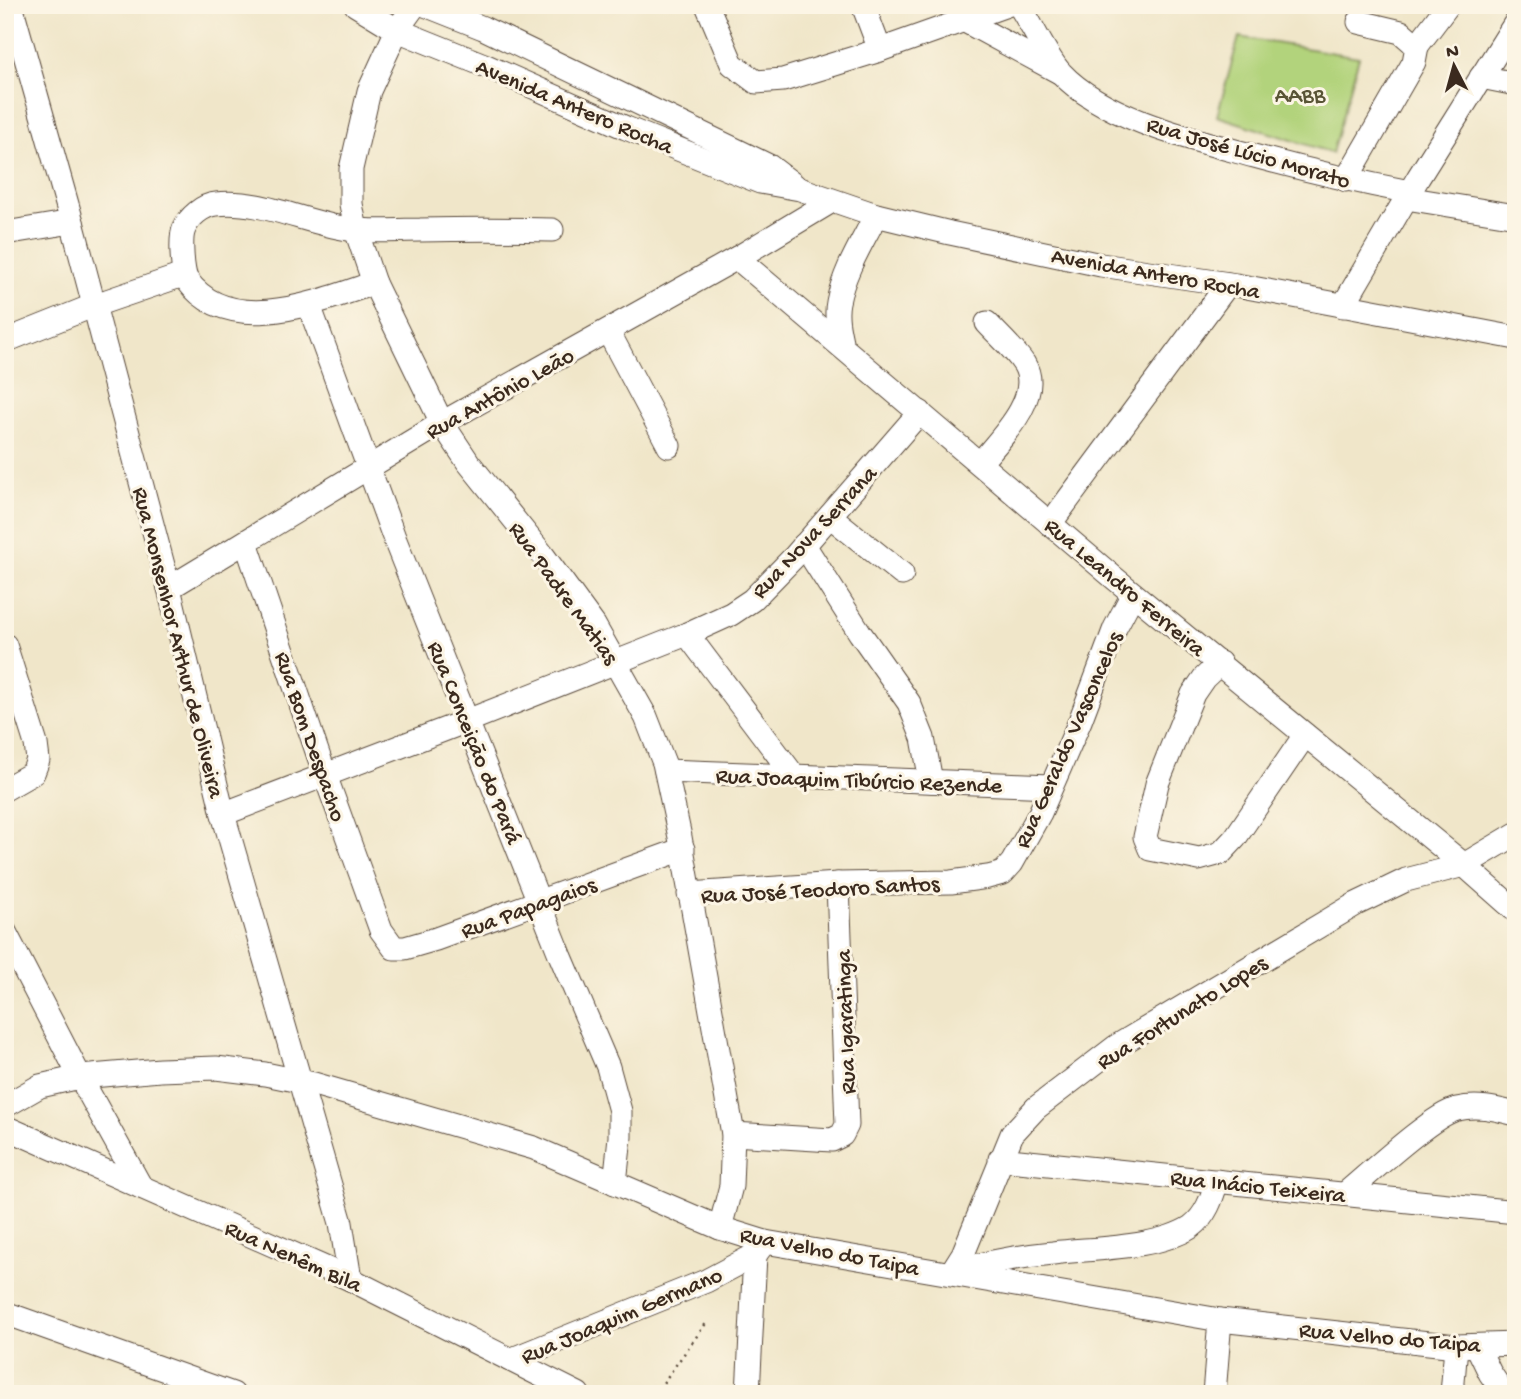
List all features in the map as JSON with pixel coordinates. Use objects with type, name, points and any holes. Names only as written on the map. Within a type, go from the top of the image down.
[{"type":"street","name":"Rua Monsenhor Arthur de Oliveira","points":[[11,5],[72,222],[169,588],[223,814],[341,1223],[350,1279]]},
{"type":"street","name":"Avenida Antero Rocha","points":[[356,5],[397,30],[760,182],[800,190],[876,215],[1101,265],[1228,284],[1516,338]]},
{"type":"street","name":"Rua Padre Matias","points":[[415,5],[397,30],[369,91],[351,169],[351,204],[356,230],[374,283],[442,423],[468,462],[587,615],[617,662],[646,717],[666,771],[733,1134],[731,1186],[720,1228]]},
{"type":"street","name":"Avenida Antero Rocha","points":[[425,5],[500,36],[757,160],[800,190]]},
{"type":"street","points":[[707,5],[732,64],[756,82],[783,80],[880,50],[1007,5]]},
{"type":"street","points":[[863,5],[880,50]]},
{"type":"street","name":"Rua José Lúcio Morato","points":[[1019,5],[1059,72]]},
{"type":"street","points":[[1346,180],[1414,62],[1417,46],[1448,5]]},
{"type":"street","name":"Rua José Lúcio Morato","points":[[965,21],[1059,72],[1088,96],[1177,136],[1408,195],[1516,216]]},
{"type":"street","points":[[1360,22],[1401,32],[1417,46]]},
{"type":"street","points":[[1343,306],[1408,195],[1516,22]]},
{"type":"street","points":[[484,65],[500,36]]},
{"type":"street","points":[[1481,77],[1516,84]]},
{"type":"street","name":"Rua Antônio Leão","points":[[169,588],[442,423],[737,258],[832,201]]},
{"type":"street","points":[[374,283],[309,305],[262,313],[235,310],[210,301],[194,289],[183,275],[183,231],[193,215],[212,204],[235,202],[356,230],[552,230]]},
{"type":"street","points":[[842,346],[837,322],[837,303],[845,277],[876,215]]},
{"type":"street","points":[[5,233],[72,222]]},
{"type":"street","name":"Rua Leandro Ferreira","points":[[737,258],[1133,594],[1220,663],[1516,911]]},
{"type":"street","points":[[5,341],[94,305],[183,275]]},
{"type":"street","points":[[1051,524],[1228,284]]},
{"type":"street","name":"Rua Conceição do Pará","points":[[309,305],[467,721],[611,1078],[620,1111],[621,1137],[615,1183]]},
{"type":"street","points":[[980,463],[1017,419],[1030,382],[1024,365],[987,323]]},
{"type":"street","points":[[608,331],[669,446]]},
{"type":"street","name":"Rua Nova Serrana","points":[[223,814],[617,662],[731,614],[752,600],[804,545],[920,412]]},
{"type":"street","points":[[830,516],[902,574]]},
{"type":"street","name":"Rua Bom Despacho","points":[[246,542],[381,930]]},
{"type":"street","points":[[804,545],[909,703],[923,738],[931,781]]},
{"type":"street","name":"Rua Geraldo Vasconcelos","points":[[951,882],[1003,873],[1012,863],[1051,786],[1080,721],[1115,628],[1133,594]]},
{"type":"street","points":[[687,634],[794,776]]},
{"type":"street","points":[[5,645],[36,744],[38,760],[33,773],[5,789]]},
{"type":"street","points":[[1220,663],[1204,678],[1193,694],[1157,784],[1145,837],[1150,849],[1199,859],[1222,853],[1305,735]]},
{"type":"street","name":"Rua Joaquim Tibúrcio Rezende","points":[[666,771],[1051,786]]},
{"type":"street","name":"Rua Fortunato Lopes","points":[[951,1273],[963,1254],[1012,1134],[1036,1108],[1117,1046],[1356,904],[1406,880],[1464,865],[1516,834]]},
{"type":"street","name":"Rua Papagaios","points":[[381,930],[394,948],[405,948],[682,849]]},
{"type":"street","name":"Rua José Teodoro Santos","points":[[689,894],[838,884],[951,882]]},
{"type":"street","name":"Rua Igaratinga","points":[[733,1134],[832,1140],[842,1135],[847,1125],[838,884]]},
{"type":"street","points":[[5,932],[141,1187]]},
{"type":"street","name":"Rua Velho do Taipa","points":[[5,1106],[40,1086],[80,1077],[216,1068],[265,1074],[424,1114],[534,1148],[720,1228],[760,1248],[951,1273],[1220,1320],[1466,1346],[1516,1344]]},
{"type":"street","points":[[1345,1194],[1435,1119],[1455,1109],[1483,1106],[1516,1114]]},
{"type":"street","name":"Rua Nenêm Bila","points":[[5,1127],[350,1279],[578,1394]]},
{"type":"street","name":"Rua Inácio Teixeira","points":[[1000,1160],[1516,1212]]},
{"type":"street","points":[[951,1273],[985,1263],[1051,1253],[1121,1247],[1167,1237],[1192,1226],[1211,1203],[1217,1181]]},
{"type":"street","points":[[748,1394],[760,1248]]},
{"type":"street","name":"Rua Joaquim Germano","points":[[510,1360],[706,1282],[760,1248]]},
{"type":"street","points":[[5,1313],[233,1394]]},
{"type":"street","points":[[1214,1394],[1220,1320]]},
{"type":"street","points":[[1452,1394],[1466,1346]]},
{"type":"street","points":[[1466,1346],[1504,1394]]},
{"type":"path","points":[[655,1394],[707,1322]]},
{"type":"green space","name":"AABB","points":[[1239,37],[1359,57],[1332,153],[1217,116]]}]
